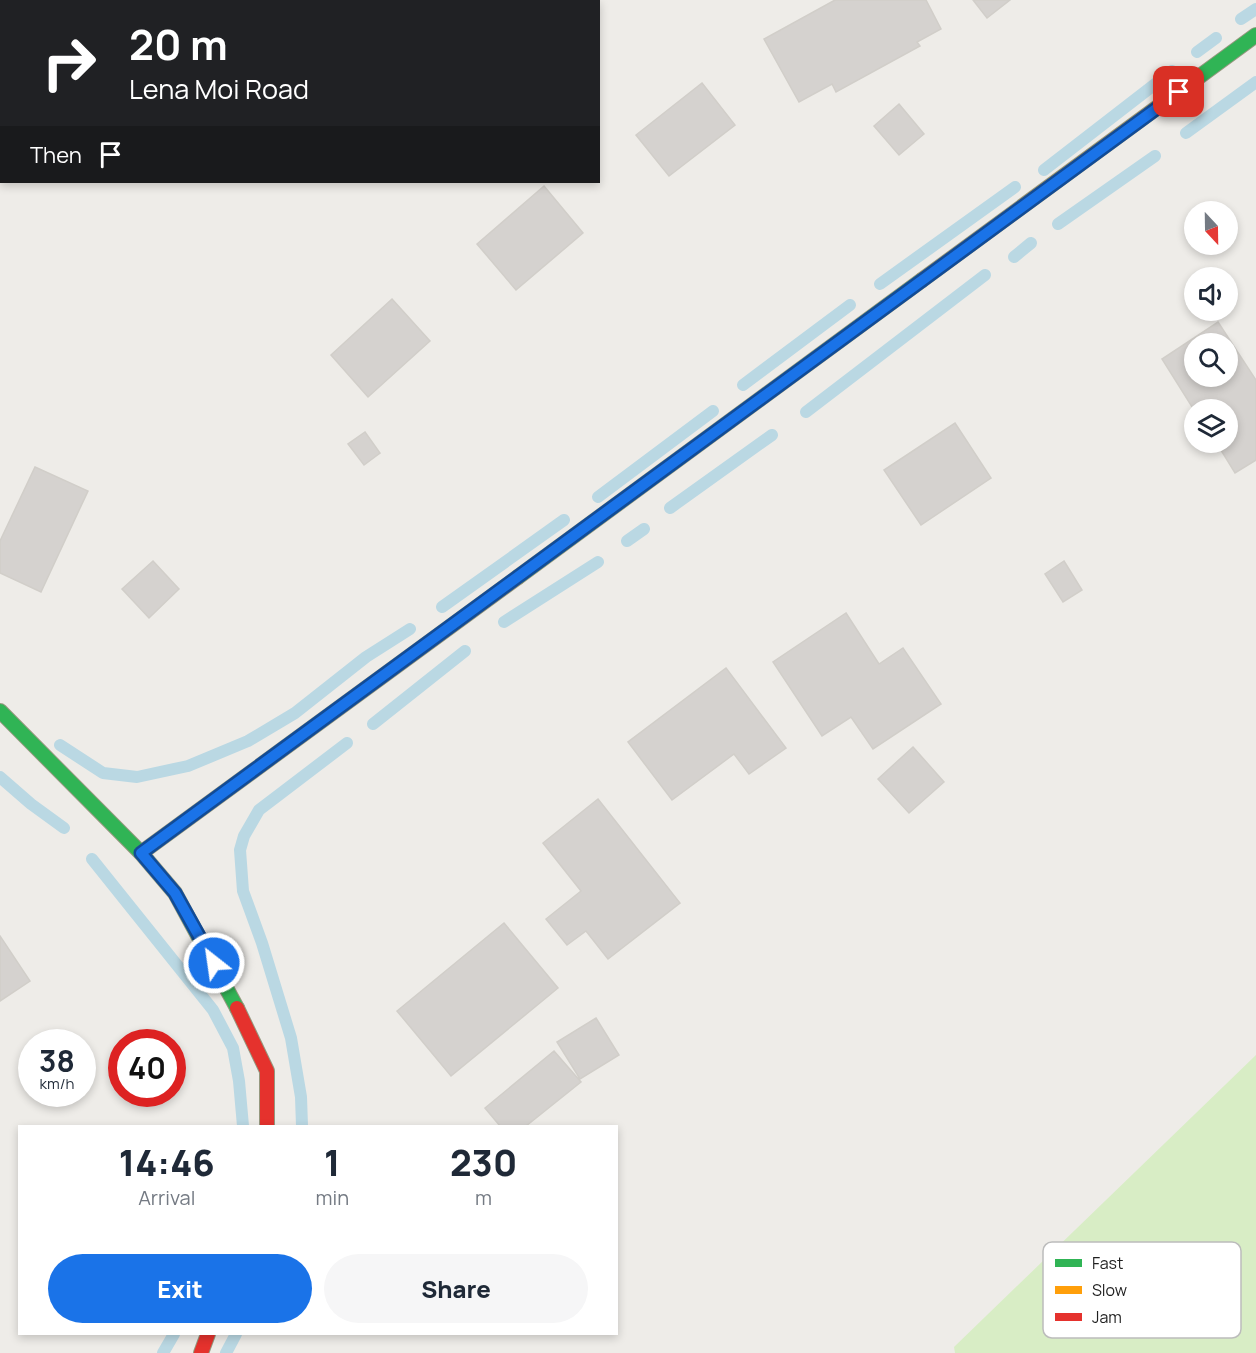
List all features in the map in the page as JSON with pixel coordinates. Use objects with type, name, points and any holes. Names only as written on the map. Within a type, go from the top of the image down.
[{"type":"street","points":[[141,853],[1256,35]]},
{"type":"street","points":[[0,711],[141,853],[175,893],[224,980],[267,1071],[267,1125]]},
{"type":"street","points":[[201,1353],[208,1335]]},
{"type":"green space","points":[[1256,1055],[1256,1353],[955,1353],[954,1347],[1043,1261],[1043,1338],[1241,1338],[1241,1242],[1063,1242]]},
{"type":"building","points":[[835,0],[926,0],[941,29],[917,42],[920,46],[836,92],[832,84],[799,102],[764,39]]},
{"type":"building","points":[[973,0],[1010,0],[987,18]]},
{"type":"building","points":[[702,83],[735,125],[669,176],[636,135]]},
{"type":"building","points":[[899,104],[924,134],[899,155],[874,126]]},
{"type":"building","points":[[544,186],[583,233],[516,290],[477,244]]},
{"type":"building","points":[[392,299],[430,341],[368,397],[331,355]]},
{"type":"building","points":[[1218,322],[1225,333],[1201,333]]},
{"type":"building","points":[[1184,344],[1184,387],[1238,387],[1238,353],[1256,380],[1256,460],[1235,473],[1223,453],[1238,453],[1238,399],[1187,399],[1162,359]]},
{"type":"building","points":[[955,423],[991,478],[921,525],[884,470]]},
{"type":"building","points":[[365,432],[380,453],[364,465],[348,444]]},
{"type":"building","points":[[35,467],[88,491],[41,592],[0,573],[0,541]]},
{"type":"building","points":[[153,561],[179,589],[149,618],[122,589]]},
{"type":"building","points":[[1064,561],[1082,590],[1063,602],[1045,574]]},
{"type":"building","points":[[846,613],[879,664],[903,648],[941,704],[873,749],[851,717],[822,736],[773,662]]},
{"type":"building","points":[[726,668],[786,748],[749,774],[734,754],[672,800],[628,742]]},
{"type":"building","points":[[913,747],[944,782],[909,813],[878,779]]},
{"type":"building","points":[[598,799],[680,903],[608,959],[586,931],[567,945],[546,919],[581,891],[543,843]]},
{"type":"building","points":[[504,923],[558,988],[451,1076],[397,1011]]},
{"type":"building","points":[[0,936],[30,981],[0,1001]]},
{"type":"building","points":[[596,1018],[619,1055],[580,1079],[557,1042]]},
{"type":"building","points":[[554,1051],[581,1082],[527,1125],[499,1125],[485,1108]]},
{"type":"waterway","points":[[1241,19],[1256,9]]},
{"type":"waterway","points":[[1197,52],[1216,38]]},
{"type":"waterway","points":[[1044,170],[1172,71]]},
{"type":"waterway","points":[[1186,133],[1256,82]]},
{"type":"waterway","points":[[1058,224],[1155,156]]},
{"type":"waterway","points":[[880,284],[1015,187]]},
{"type":"waterway","points":[[1014,257],[1031,243]]},
{"type":"waterway","points":[[806,412],[985,275]]},
{"type":"waterway","points":[[743,385],[850,305]]},
{"type":"waterway","points":[[598,497],[713,411]]},
{"type":"waterway","points":[[670,508],[772,435]]},
{"type":"waterway","points":[[442,607],[564,520]]},
{"type":"waterway","points":[[627,541],[644,529]]},
{"type":"waterway","points":[[504,622],[598,562]]},
{"type":"waterway","points":[[60,745],[103,773],[137,777],[188,766],[248,741],[295,713],[366,657],[410,629]]},
{"type":"waterway","points":[[373,724],[465,651]]},
{"type":"waterway","points":[[302,1125],[301,1097],[291,1038],[262,943],[243,891],[240,850],[244,836],[259,810],[347,743]]},
{"type":"waterway","points":[[0,777],[64,828]]},
{"type":"waterway","points":[[92,859],[213,1010],[233,1048],[243,1125]]},
{"type":"waterway","points":[[163,1353],[173,1335]]},
{"type":"waterway","points":[[226,1353],[235,1335]]},
{"type":"traffic: fast","points":[[1166,101],[1256,35]]},
{"type":"traffic: fast","points":[[518,577],[922,280]]},
{"type":"traffic: fast","points":[[0,711],[141,853],[175,893],[237,1008]]},
{"type":"traffic: slow","points":[[922,280],[1166,101]]},
{"type":"traffic: slow","points":[[141,853],[518,577]]},
{"type":"traffic: jam","points":[[237,1008],[267,1071],[267,1125]]},
{"type":"traffic: jam","points":[[201,1353],[208,1335]]},
{"type":"route","points":[[214,963],[175,893],[141,853],[1179,92]]}]
